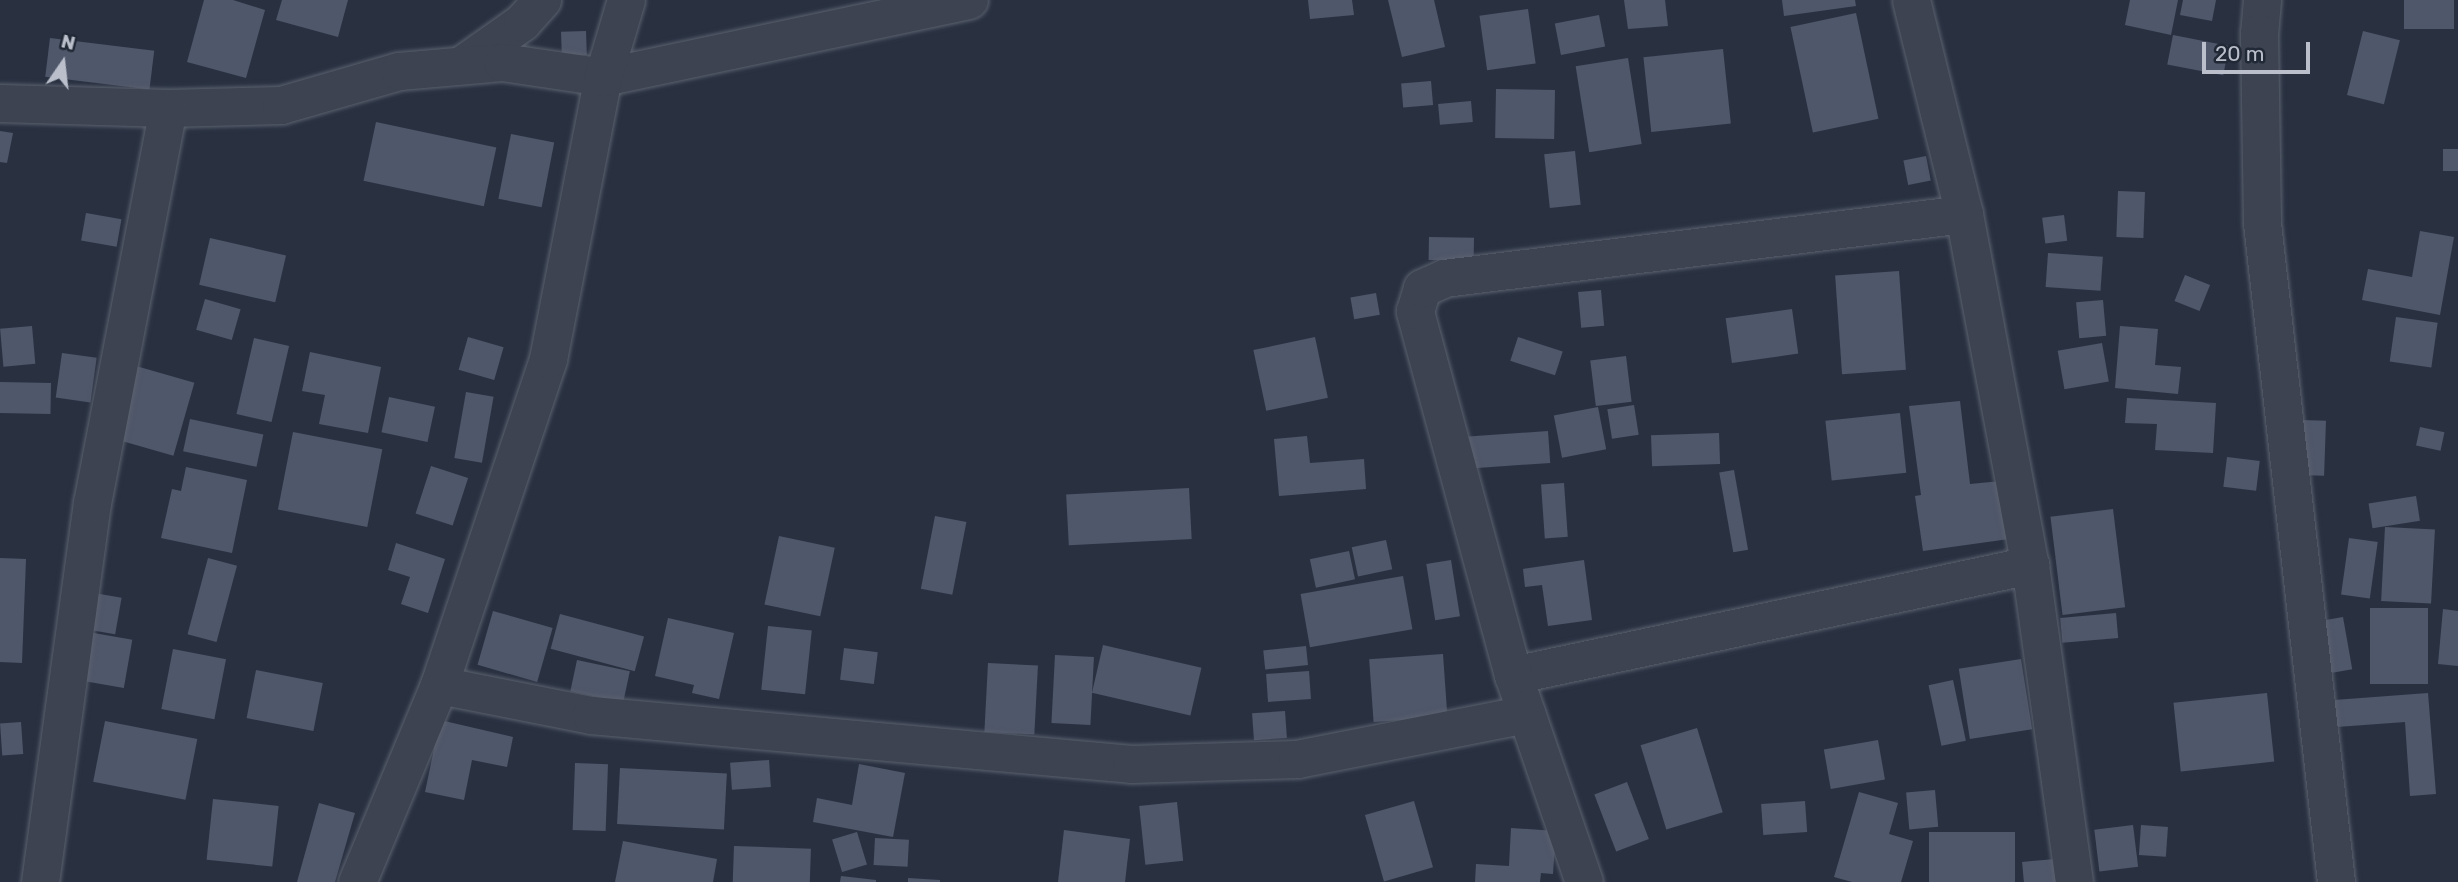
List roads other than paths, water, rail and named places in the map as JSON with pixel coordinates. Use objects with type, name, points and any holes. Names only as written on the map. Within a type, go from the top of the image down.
[{"type":"street","points":[[461,65],[522,22],[542,0]]},
{"type":"street","points":[[357,882],[439,685],[548,359],[603,77],[626,0]]},
{"type":"street","points":[[0,103],[168,108],[281,105],[399,71],[502,62],[603,77],[969,0]]},
{"type":"street","points":[[1911,0],[1964,214],[2030,565],[2074,882]]},
{"type":"street","points":[[2262,0],[2259,33],[2262,223],[2336,882]]},
{"type":"street","points":[[40,882],[92,503],[168,108]]},
{"type":"street","points":[[1584,882],[1513,675],[1415,311],[1422,288],[1444,278],[1964,214]]},
{"type":"street","points":[[1513,675],[2030,565]]},
{"type":"street","points":[[439,685],[591,715],[1131,764],[1297,759],[1527,714]]}]
